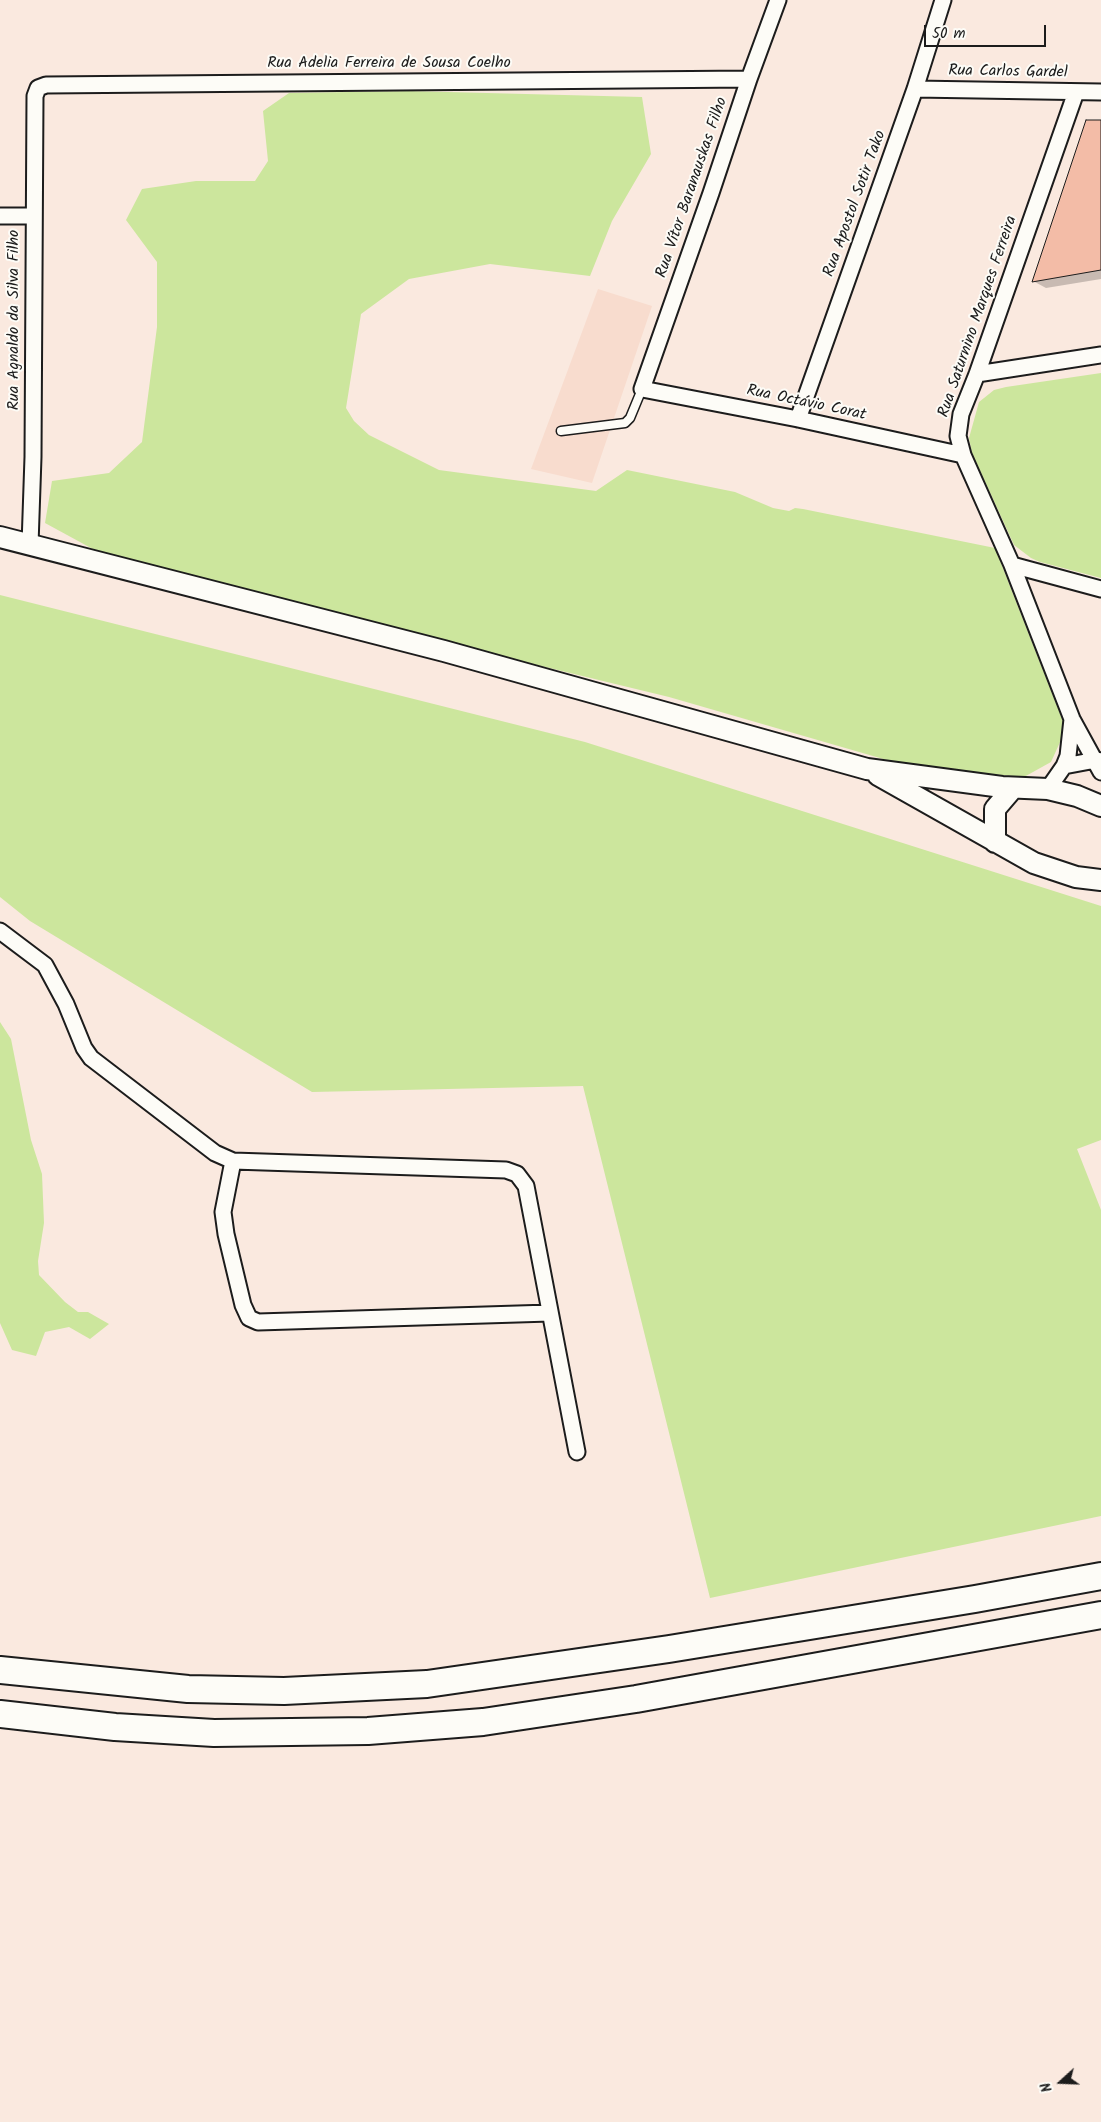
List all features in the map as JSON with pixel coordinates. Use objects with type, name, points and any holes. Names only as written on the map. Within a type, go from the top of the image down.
[{"type":"highway","points":[[0,1670],[188,1688],[284,1691],[427,1684],[669,1649],[1101,1576]]},
{"type":"highway","points":[[0,1714],[115,1727],[214,1733],[368,1731],[483,1722],[636,1699],[1101,1615]]},
{"type":"main road","points":[[0,537],[444,651],[867,769],[1013,788],[1048,789],[1077,796],[1101,806]]},
{"type":"main road","points":[[867,769],[1034,863],[1076,876],[1101,880]]},
{"type":"main road","points":[[995,842],[995,809],[1013,788]]},
{"type":"street","name":"Rua Vítor Baranauskas Filho","points":[[642,389],[778,0]]},
{"type":"street","name":"Rua Apostol Sotir Tako","points":[[798,419],[915,90],[943,0]]},
{"type":"street","name":"Rua Adelia Ferreira de Sousa Coelho","points":[[35,96],[38,88],[46,85],[749,79]]},
{"type":"street","name":"Rua Carlos Gardel","points":[[915,90],[1101,92]]},
{"type":"street","name":"Rua Saturnino Marques Ferreira","points":[[1076,92],[977,374],[961,414],[958,436],[963,455],[1012,565],[1072,719],[1099,764]]},
{"type":"street","name":"Rua Agnaldo da Silva Filho","points":[[30,544],[33,457],[35,96]]},
{"type":"street","points":[[0,216],[33,216]]},
{"type":"street","points":[[977,374],[1101,355]]},
{"type":"street","name":"Rua Octávio Corat","points":[[642,389],[798,419],[963,455]]},
{"type":"street","points":[[1012,565],[1101,588]]},
{"type":"street","name":"Rua Saturnino Marques Ferreira","points":[[1064,766],[1068,756],[1072,719]]},
{"type":"street","points":[[1048,789],[1064,766],[1099,764]]},
{"type":"street","points":[[0,931],[45,965],[66,1004],[84,1048],[91,1058],[215,1154],[233,1161],[506,1170],[517,1174],[526,1186],[577,1452]]},
{"type":"street","points":[[233,1161],[223,1212],[226,1234],[243,1304],[249,1318],[258,1322],[550,1313]]},
{"type":"lane","points":[[561,431],[626,423],[642,389]]},
{"type":"shaded area","points":[[598,289],[652,306],[592,483],[531,469]]},
{"type":"green space","points":[[409,91],[642,97],[651,154],[612,221],[590,276],[490,264],[409,279],[361,314],[346,408],[354,421],[369,435],[439,470],[596,491],[627,470],[735,492],[773,508],[789,511],[795,508],[803,509],[995,548],[1066,729],[1051,762],[1024,777],[911,767],[669,697],[375,623],[113,560],[45,523],[52,481],[109,473],[142,442],[157,327],[157,262],[126,220],[142,189],[196,181],[255,181],[268,161],[263,111],[289,93]]},
{"type":"green space","points":[[1101,373],[1101,578],[1040,562],[1031,558],[1014,545],[972,453],[969,438],[979,402],[994,390]]},
{"type":"green space","points":[[0,595],[585,742],[1101,906],[1101,1140],[1077,1149],[1101,1210],[1101,1516],[710,1598],[583,1086],[312,1092],[30,921],[0,897]]},
{"type":"green space","points":[[0,1022],[11,1039],[31,1140],[42,1174],[44,1223],[38,1261],[39,1275],[65,1302],[78,1312],[88,1312],[109,1324],[90,1339],[69,1327],[45,1332],[36,1356],[12,1350],[0,1323]]},
{"type":"building","points":[[1086,120],[1101,120],[1101,270],[1032,282]]}]
